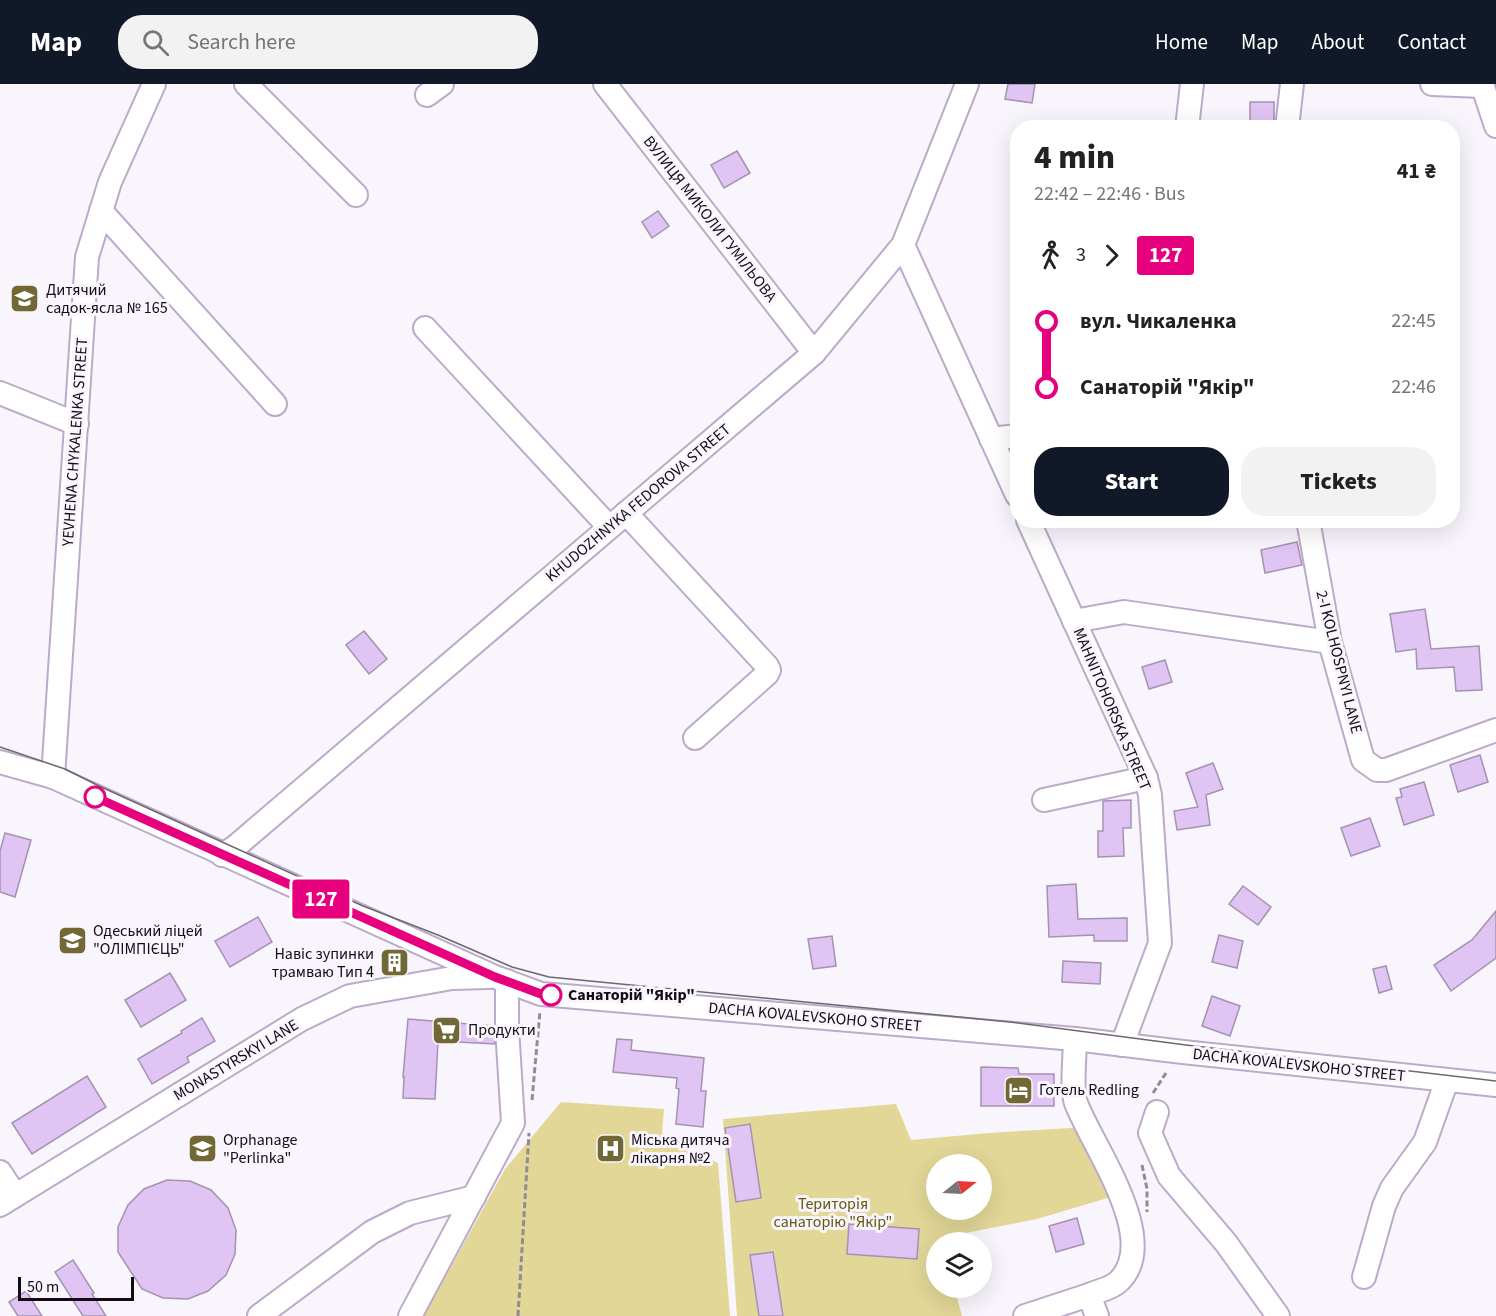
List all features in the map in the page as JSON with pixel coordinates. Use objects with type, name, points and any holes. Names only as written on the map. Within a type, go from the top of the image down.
[{"type":"street","name":"YEVHENA CHYKALENKA STREET","points":[[53,777],[87,257],[110,182],[154,84]]},
{"type":"street","points":[[246,84],[356,195]]},
{"type":"street","name":"ВУЛИЦЯ МИКОЛИ ГУМІЛЬОВА","points":[[605,84],[814,353]]},
{"type":"street","name":"KHUDOZHNYKA FEDOROVA STREET","points":[[222,855],[235,847],[814,353],[903,245],[966,84]]},
{"type":"street","points":[[1188,120],[1192,84]]},
{"type":"street","points":[[1288,120],[1292,84]]},
{"type":"street","points":[[1432,84],[1483,85],[1496,126]]},
{"type":"street","points":[[101,211],[275,404]]},
{"type":"street","points":[[903,245],[1010,480]]},
{"type":"street","points":[[425,328],[769,670],[694,738]]},
{"type":"street","points":[[0,393],[77,424]]},
{"type":"street","points":[[991,439],[1010,437]]},
{"type":"street","name":"MAHNITOHORSKA STREET","points":[[1032,528],[1146,778],[1150,795],[1160,944],[1122,1045]]},
{"type":"street","name":"2-I KOLHOSPNYI LANE","points":[[1309,528],[1330,642],[1363,760],[1369,766],[1386,770],[1496,730]]},
{"type":"street","points":[[1074,621],[1124,612],[1330,642]]},
{"type":"street","name":"DACHA KOVALEVSKOHO STREET","points":[[0,762],[53,777],[222,855],[501,979],[541,994],[1075,1039],[1496,1085]]},
{"type":"street","points":[[1044,800],[1146,778]]},
{"type":"street","name":"MONASTYRSKYI LANE","points":[[8,1200],[302,1019],[350,996],[452,978],[501,979]]},
{"type":"street","points":[[410,1316],[513,1123],[501,979]]},
{"type":"street","points":[[1025,1316],[1112,1286],[1120,1280],[1132,1256],[1131,1227],[1121,1199],[1075,1101],[1075,1039]]},
{"type":"street","points":[[1364,1277],[1384,1206],[1392,1188],[1425,1142],[1448,1080]]},
{"type":"street","points":[[1155,1103],[1150,1133],[1169,1176],[1226,1243],[1278,1316]]},
{"type":"street","points":[[0,1172],[8,1200]]},
{"type":"street","points":[[259,1316],[372,1232],[410,1214],[474,1197]]},
{"type":"street","points":[[1089,1295],[1097,1316]]},
{"type":"path","points":[[531,1104],[541,994]]},
{"type":"path","points":[[1155,1103],[1166,1073]]},
{"type":"path","points":[[518,1316],[529,1125]]},
{"type":"path","points":[[1141,1159],[1147,1189],[1148,1219]]},
{"type":"green space","points":[[561,1102],[664,1109],[662,1133],[718,1163],[730,1316],[424,1316],[505,1169]]},
{"type":"green space","name":"Територія санаторію \"Якір\"","points":[[896,1104],[911,1140],[1088,1127],[1111,1197],[1037,1219],[971,1232],[926,1232],[926,1298],[957,1298],[962,1316],[737,1316],[723,1119]]},
{"type":"building","points":[[1008,84],[1035,84],[1032,103],[1005,99]]},
{"type":"building","points":[[1250,102],[1274,102],[1274,120],[1250,120]]},
{"type":"building","points":[[737,151],[750,173],[724,188],[711,165]]},
{"type":"building","points":[[658,211],[669,226],[652,238],[642,222]]},
{"type":"building","points":[[1297,542],[1302,565],[1265,573],[1261,550]]},
{"type":"building","points":[[1425,609],[1431,649],[1479,646],[1482,690],[1456,691],[1454,667],[1417,669],[1416,649],[1396,652],[1390,614]]},
{"type":"building","points":[[364,631],[387,659],[369,674],[346,645]]},
{"type":"building","points":[[1165,660],[1172,682],[1149,689],[1142,667]]},
{"type":"building","points":[[1480,755],[1488,782],[1458,792],[1450,765]]},
{"type":"building","points":[[1213,763],[1223,789],[1206,795],[1210,825],[1177,830],[1174,811],[1198,807],[1186,773]]},
{"type":"building","points":[[1424,782],[1434,815],[1404,825],[1396,798],[1402,797],[1400,789]]},
{"type":"building","points":[[1131,800],[1131,828],[1123,828],[1124,856],[1098,857],[1098,831],[1103,831],[1103,801]]},
{"type":"building","points":[[1370,818],[1380,846],[1351,856],[1341,828]]},
{"type":"building","points":[[5,833],[31,840],[15,897],[0,892],[0,851]]},
{"type":"building","points":[[1076,884],[1078,919],[1127,918],[1127,941],[1094,941],[1094,935],[1049,937],[1047,886]]},
{"type":"building","points":[[1243,886],[1271,907],[1258,925],[1229,904]]},
{"type":"building","points":[[1496,911],[1496,958],[1451,991],[1434,965],[1472,940]]},
{"type":"building","points":[[258,917],[272,942],[230,967],[215,941]]},
{"type":"building","points":[[1219,935],[1243,941],[1237,968],[1212,962]]},
{"type":"building","points":[[832,936],[836,966],[813,969],[808,939]]},
{"type":"building","name":"Навіс зупинки трамваю Тип 4","points":[[388,953],[406,961],[401,973],[383,965]]},
{"type":"building","points":[[1063,961],[1101,963],[1100,984],[1062,982]]},
{"type":"building","points":[[1386,966],[1392,989],[1379,993],[1373,969]]},
{"type":"building","points":[[170,973],[186,1000],[141,1027],[125,1000]]},
{"type":"building","points":[[1212,996],[1240,1006],[1230,1036],[1202,1026]]},
{"type":"building","points":[[202,1018],[215,1041],[187,1057],[189,1062],[152,1084],[138,1059],[182,1033],[181,1031]]},
{"type":"building","points":[[408,1019],[494,1026],[495,1044],[438,1041],[435,1099],[403,1098]]},
{"type":"building","points":[[617,1039],[632,1040],[631,1050],[704,1058],[701,1091],[706,1091],[703,1127],[676,1124],[679,1089],[676,1088],[677,1078],[613,1072]]},
{"type":"building","name":"Готель Redling","points":[[981,1067],[1018,1068],[1019,1074],[1054,1074],[1054,1106],[981,1106]]},
{"type":"building","points":[[87,1076],[106,1107],[32,1154],[12,1123]]},
{"type":"building","points":[[750,1124],[761,1198],[736,1202],[725,1128]]},
{"type":"building","points":[[167,1180],[190,1181],[211,1190],[228,1208],[236,1230],[235,1254],[226,1275],[208,1291],[188,1299],[163,1298],[142,1289],[118,1252],[118,1227],[128,1205],[144,1189]]},
{"type":"building","points":[[1077,1218],[1084,1244],[1056,1252],[1049,1226]]},
{"type":"building","points":[[849,1224],[919,1229],[917,1259],[847,1254]]},
{"type":"building","points":[[773,1252],[783,1316],[759,1316],[750,1255]]},
{"type":"building","points":[[73,1260],[106,1316],[83,1316],[55,1272]]},
{"type":"building","points":[[26,1291],[42,1316],[18,1316],[9,1302]]},
{"type":"tram line","points":[[0,747],[65,769],[363,906],[512,967],[549,977],[1010,1022],[1496,1081]]},
{"type":"bus line","name":"127","points":[[95,797],[495,977],[541,994],[551,995]]},
{"type":"place","name":"Дитячий садок-ясла № 165","points":[[25,299]]},
{"type":"place","name":"Одеський ліцей \"ОЛІМПІЄЦЬ\"","points":[[72,940]]},
{"type":"place","name":"Навіс зупинки трамваю Тип 4","points":[[395,963]]},
{"type":"place","name":"Санаторій \"Якір\"","points":[[551,995]]},
{"type":"place","name":"Продукти","points":[[447,1030]]},
{"type":"place","name":"Готель Redling","points":[[1018,1090]]},
{"type":"place","name":"Orphanage \"Perlinka\"","points":[[202,1149]]},
{"type":"place","name":"Міська дитяча лікарня №2","points":[[610,1149]]}]
